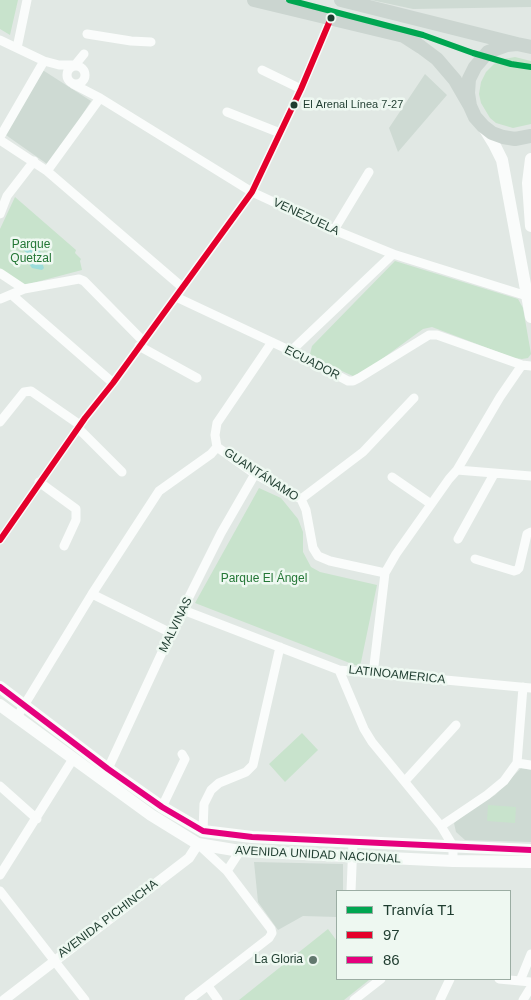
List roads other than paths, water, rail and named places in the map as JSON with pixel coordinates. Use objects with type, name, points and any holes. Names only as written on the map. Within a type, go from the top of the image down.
[{"type":"main road","points":[[254,0],[404,36],[437,59],[455,80],[502,160],[529,297],[531,317]]},
{"type":"main road","points":[[341,0],[524,46]]},
{"type":"main road","points":[[470,106],[469,80],[475,67],[484,56],[497,48],[524,46]]},
{"type":"main road","points":[[483,126],[492,133],[503,137],[515,139],[531,136]]},
{"type":"main road","points":[[531,160],[528,183],[531,226]]},
{"type":"main road","name":"AVENIDA UNIDAD NACIONAL","points":[[0,687],[25,706],[151,815],[198,844],[240,851],[453,861],[531,862]]},
{"type":"main road","name":"AVENIDA UNIDAD NACIONAL","points":[[0,705],[73,759],[105,775],[202,831],[246,836],[531,850]]},
{"type":"main road","name":"AVENIDA PICHINCHA","points":[[198,844],[202,831]]},
{"type":"street","points":[[17,48],[27,0]]},
{"type":"street","points":[[0,540],[39,482],[252,192],[302,89],[331,18]]},
{"type":"street","points":[[88,34],[130,41],[151,42]]},
{"type":"street","name":"VENEZUELA","points":[[0,40],[44,61],[59,65],[75,65]]},
{"type":"street","points":[[44,61],[0,138],[47,171],[182,287]]},
{"type":"street","name":"VENEZUELA","points":[[44,61],[71,82],[252,192],[334,230],[392,254],[529,297]]},
{"type":"street","points":[[75,65],[81,67],[85,74],[81,83],[71,82],[66,76],[68,70],[75,65]]},
{"type":"street","points":[[262,70],[302,89]]},
{"type":"street","name":"VENEZUELA","points":[[85,74],[91,89],[100,98]]},
{"type":"street","points":[[47,171],[100,98]]},
{"type":"street","points":[[227,112],[280,133]]},
{"type":"street","points":[[0,214],[7,196],[34,161]]},
{"type":"street","points":[[334,230],[369,172]]},
{"type":"street","points":[[291,351],[392,254]]},
{"type":"street","points":[[0,273],[24,290]]},
{"type":"street","points":[[0,299],[24,290],[79,279],[84,281],[141,343],[170,364],[197,378]]},
{"type":"street","points":[[12,294],[113,383]]},
{"type":"street","name":"ECUADOR","points":[[176,296],[291,351],[348,381],[353,381],[429,335],[437,335],[527,365]]},
{"type":"street","name":"GUANTÁNAMO","points":[[272,342],[217,423],[214,435],[217,447],[255,474],[300,499],[306,510],[312,548],[318,556],[330,561],[385,573]]},
{"type":"street","points":[[373,674],[385,573],[396,554],[457,470],[500,396],[527,365]]},
{"type":"street","points":[[0,422],[24,392],[30,391],[79,427],[122,472]]},
{"type":"street","points":[[300,499],[363,452],[414,398]]},
{"type":"street","points":[[16,717],[25,706],[92,594],[159,491],[211,454],[217,447]]},
{"type":"street","points":[[457,470],[531,476]]},
{"type":"street","name":"MALVINAS","points":[[105,775],[171,633],[222,533],[255,474]]},
{"type":"street","points":[[458,538],[494,474]]},
{"type":"street","points":[[392,477],[431,504]]},
{"type":"street","points":[[39,482],[76,508],[76,520],[64,546]]},
{"type":"street","points":[[475,559],[514,571],[517,570],[527,534],[531,532]]},
{"type":"street","points":[[92,594],[171,633]]},
{"type":"street","name":"LATINOAMERICA","points":[[183,610],[339,670],[527,688]]},
{"type":"street","points":[[202,831],[204,804],[211,790],[219,782],[246,772],[253,764],[280,647]]},
{"type":"street","points":[[339,670],[364,729],[372,742],[441,826],[453,846],[453,861]]},
{"type":"street","points":[[441,826],[487,795],[504,781],[517,762],[527,688]]},
{"type":"street","points":[[405,781],[456,725]]},
{"type":"street","points":[[162,807],[185,759],[182,754]]},
{"type":"street","points":[[0,875],[73,759]]},
{"type":"street","points":[[517,762],[531,764]]},
{"type":"street","points":[[0,786],[37,819]]},
{"type":"street","points":[[351,890],[353,842]]},
{"type":"street","points":[[189,1000],[269,938],[272,933],[227,871],[198,844]]},
{"type":"street","name":"AVENIDA PICHINCHA","points":[[4,1000],[189,858],[198,844]]},
{"type":"street","points":[[227,871],[240,851]]},
{"type":"street","points":[[0,891],[84,1000]]},
{"type":"street","points":[[520,981],[531,954]]},
{"type":"street","points":[[354,1000],[380,980]]},
{"type":"street","points":[[440,1000],[450,980]]},
{"type":"street","points":[[510,980],[531,982]]},
{"type":"street","points":[[208,986],[218,1000]]},
{"type":"street","points":[[523,1000],[531,987]]},
{"type":"water","points":[[25,241],[45,256],[41,260],[44,268],[42,270],[32,268],[27,261],[29,256],[22,248]]},
{"type":"tram line","name":"T1","points":[[289,0],[423,35],[511,64],[531,67]]},
{"type":"place","name":"El Arenal Línea 7-27","points":[[294,105]]},
{"type":"place","name":"La Gloria","points":[[313,960]]},
{"type":"park label","name":"Parque Quetzal","points":[[31,252]]},
{"type":"park label","name":"Parque El Ángel","points":[[264,579]]}]
